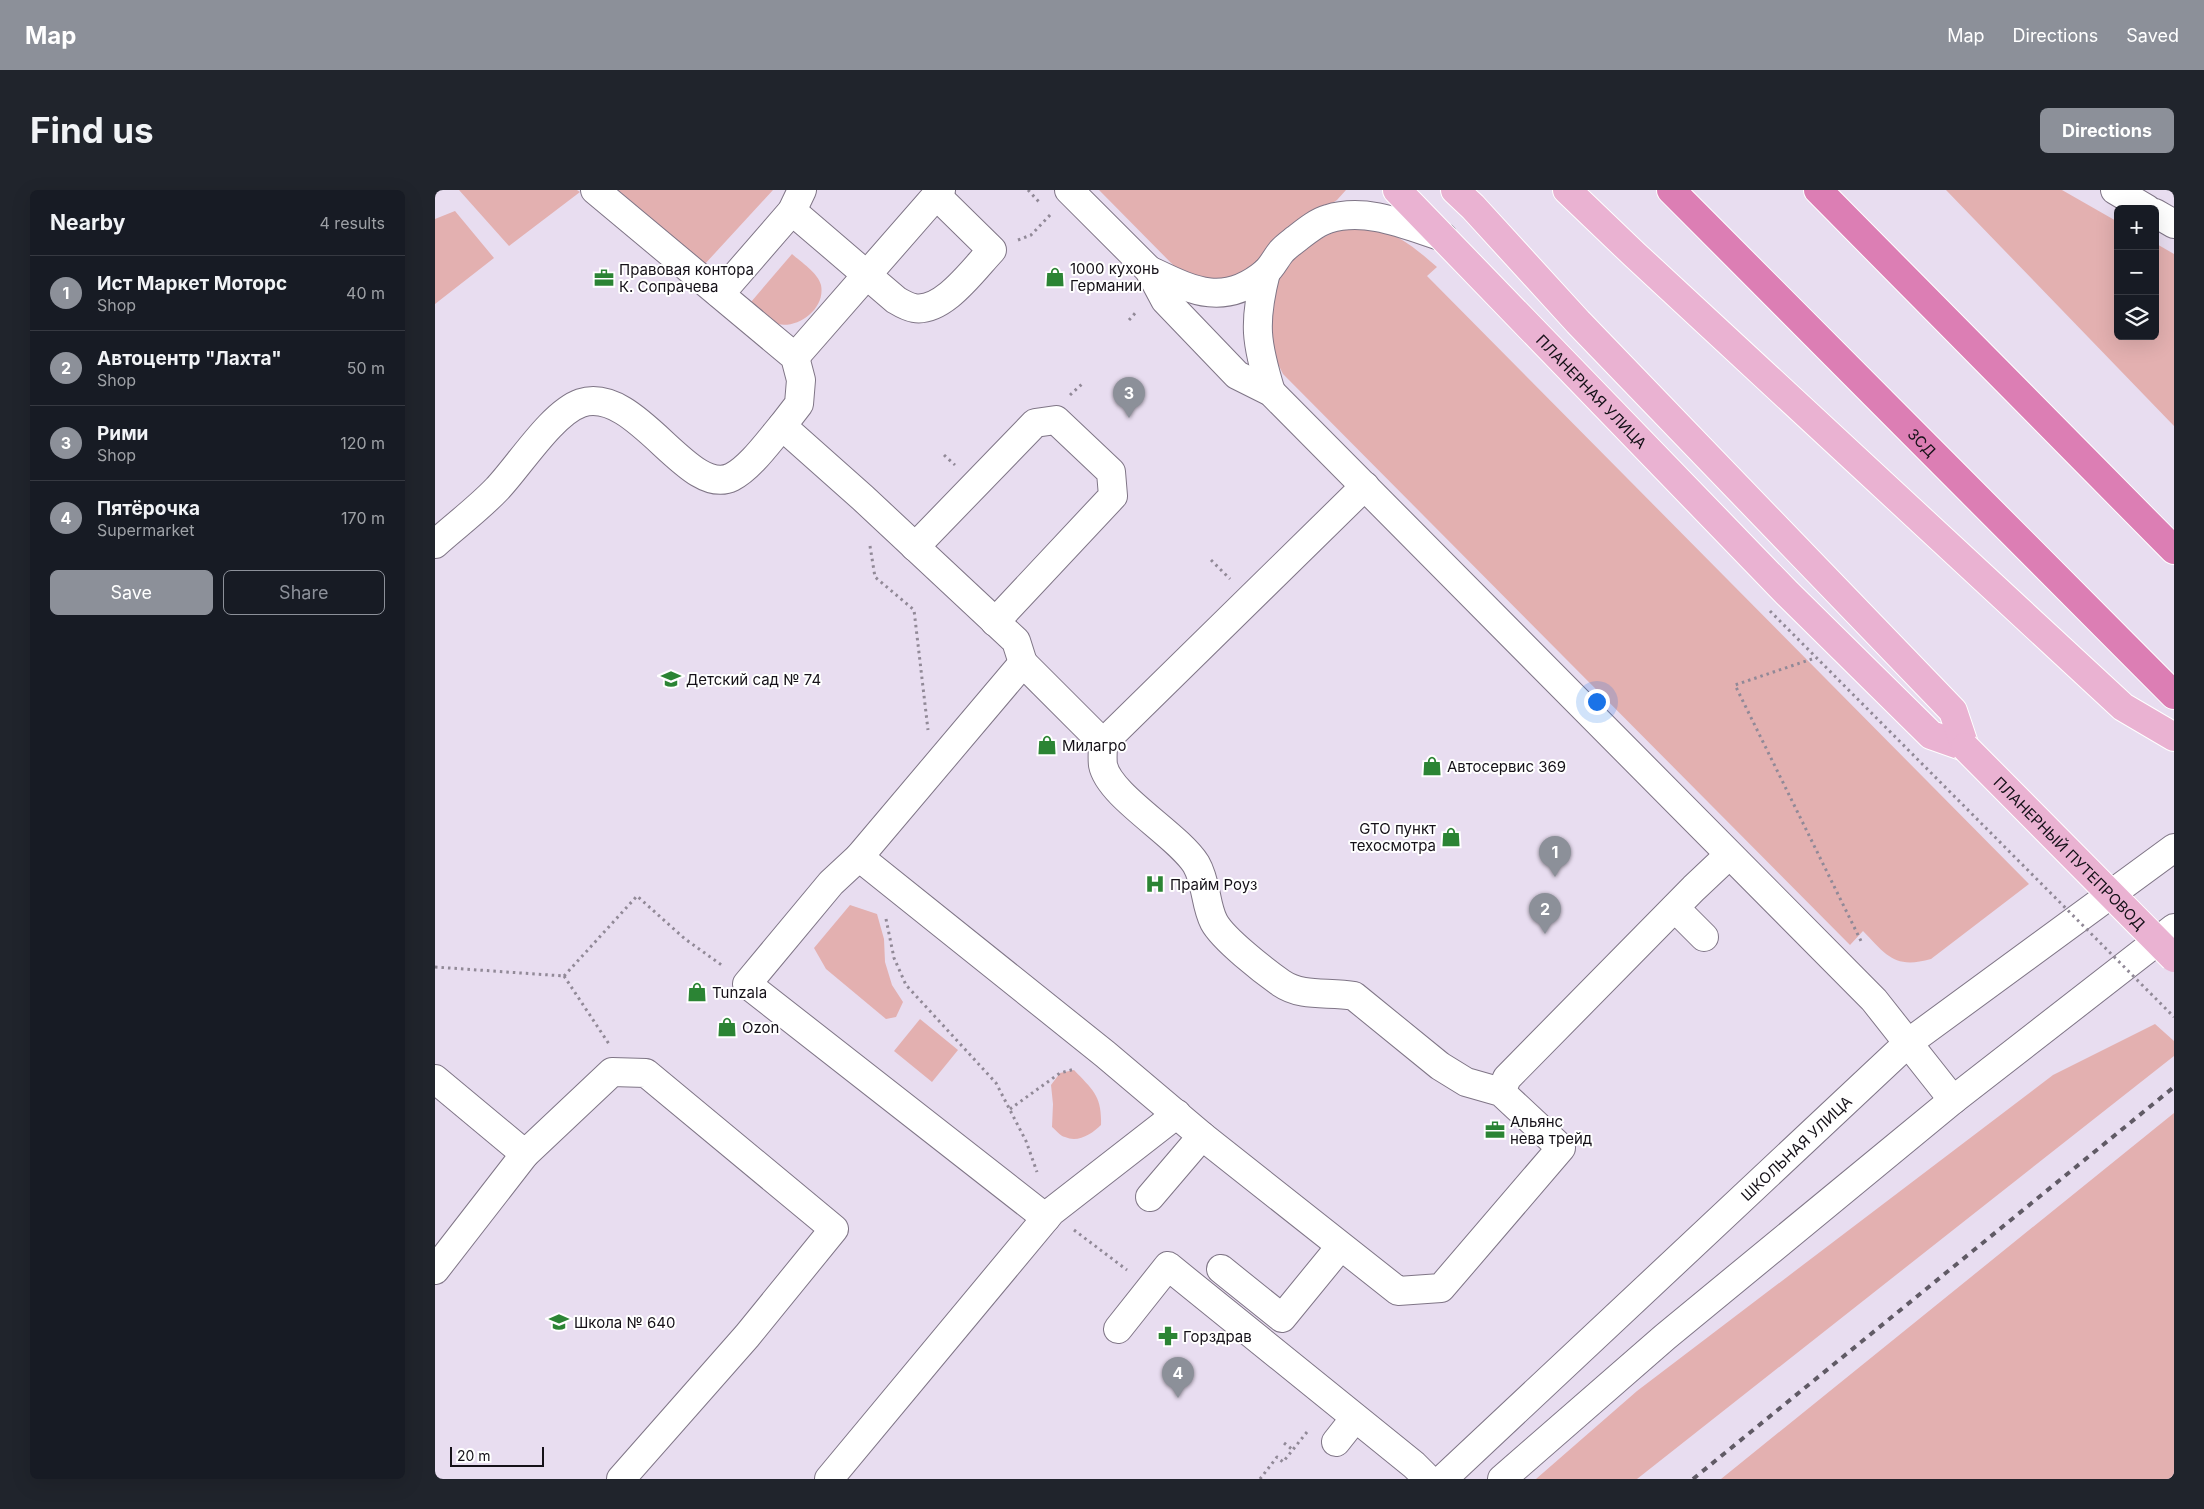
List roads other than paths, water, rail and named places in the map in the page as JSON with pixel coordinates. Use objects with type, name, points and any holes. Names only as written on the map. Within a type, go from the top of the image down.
[{"type":"highway","name":"ЗСД","points":[[1671,190],[2174,695]]},
{"type":"highway","points":[[1819,190],[2174,550]]},
{"type":"main road","name":"ПЛАНЕРНАЯ УЛИЦА","points":[[1397,190],[1443,237],[1778,602]]},
{"type":"main road","points":[[1567,190],[1635,256],[2123,707],[2174,737]]},
{"type":"main road","name":"ПЛАНЕРНЫЙ ПУТЕПРОВОД","points":[[1464,196],[1577,322],[1815,566],[1953,711],[1965,747]]},
{"type":"main road","name":"ПЛАНЕРНЫЙ ПУТЕПРОВОД","points":[[1778,602],[1931,735],[1965,747],[2174,958]]},
{"type":"street","points":[[435,544],[496,490],[560,416],[581,403],[605,401],[626,412],[697,472],[713,480],[731,478],[745,468],[799,404],[801,380],[795,357],[595,190]]},
{"type":"street","points":[[2115,190],[2140,205]]},
{"type":"street","points":[[719,294],[797,201],[867,275],[896,300],[913,308],[931,307],[946,298],[992,250],[939,193],[867,275],[795,357]]},
{"type":"street","points":[[1062,200],[1149,270],[1199,292],[1221,294],[1242,287],[1266,272],[1283,250],[1303,233],[1327,219],[1357,214],[1381,218],[1443,237]]},
{"type":"street","points":[[2159,215],[2174,224]]},
{"type":"street","points":[[1149,270],[1165,300],[1237,375],[1271,392],[1874,1000],[1953,1100]]},
{"type":"street","points":[[1266,272],[1258,302],[1257,327],[1259,354],[1271,392]]},
{"type":"street","points":[[915,546],[1035,423],[1057,420],[1111,472],[1113,496],[995,622]]},
{"type":"street","points":[[782,426],[863,498],[1016,641],[1023,663],[1103,743],[1103,767],[1116,789],[1181,846],[1196,864],[1205,884],[1213,921],[1225,936],[1282,983],[1299,992],[1339,993],[1354,996],[1439,1066],[1467,1082],[1501,1092],[1569,1154],[1441,1288],[1398,1291],[1202,1136],[1105,1054],[859,857]]},
{"type":"street","points":[[1103,743],[1365,486]]},
{"type":"street","points":[[1023,663],[859,857],[831,883],[747,984],[1049,1215]]},
{"type":"street","name":"ШКОЛЬНАЯ УЛИЦА","points":[[1443,1479],[1908,1043],[2174,848]]},
{"type":"street","points":[[1501,1092],[1507,1078],[1729,855]]},
{"type":"street","points":[[1675,908],[1705,937]]},
{"type":"street","points":[[1502,1479],[1665,1337],[1953,1100],[2174,928]]},
{"type":"street","points":[[435,1270],[525,1154],[612,1072],[646,1073],[834,1229],[747,1336],[621,1479]]},
{"type":"street","points":[[435,1079],[525,1154]]},
{"type":"street","points":[[839,1475],[1049,1215],[1177,1114]]},
{"type":"street","points":[[1150,1197],[1202,1136]]},
{"type":"street","points":[[1221,1269],[1282,1318],[1340,1247]]},
{"type":"street","points":[[1118,1329],[1168,1266],[1414,1465],[1428,1479]]},
{"type":"street","points":[[1336,1442],[1355,1418]]},
{"type":"railway","points":[[1693,1479],[2174,1087]]},
{"type":"place","name":"1000 кухонь Германии","points":[[1055,277]]},
{"type":"place","name":"Правовая контора К. Сопрачева","points":[[604,278]]},
{"type":"place","name":"Рими","points":[[1129,418]]},
{"type":"place","name":"Детский сад № 74","points":[[671,679]]},
{"type":"place","name":"Милагро","points":[[1047,745]]},
{"type":"place","name":"Автосервис 369","points":[[1432,766]]},
{"type":"place","name":"GTO пункт техосмотра","points":[[1451,837]]},
{"type":"place","name":"Ист Маркет Моторс","points":[[1555,877]]},
{"type":"place","name":"Прайм Роуз","points":[[1155,884]]},
{"type":"place","name":"Автоцентр \"Лахта\"","points":[[1545,934]]},
{"type":"place","name":"Tunzala","points":[[697,992]]},
{"type":"place","name":"Ozon","points":[[727,1027]]},
{"type":"place","name":"Альянс нева трейд","points":[[1495,1130]]},
{"type":"place","name":"Школа № 640","points":[[559,1322]]},
{"type":"place","name":"Горздрав","points":[[1168,1336]]},
{"type":"place","name":"Пятёрочка","points":[[1178,1398]]}]
